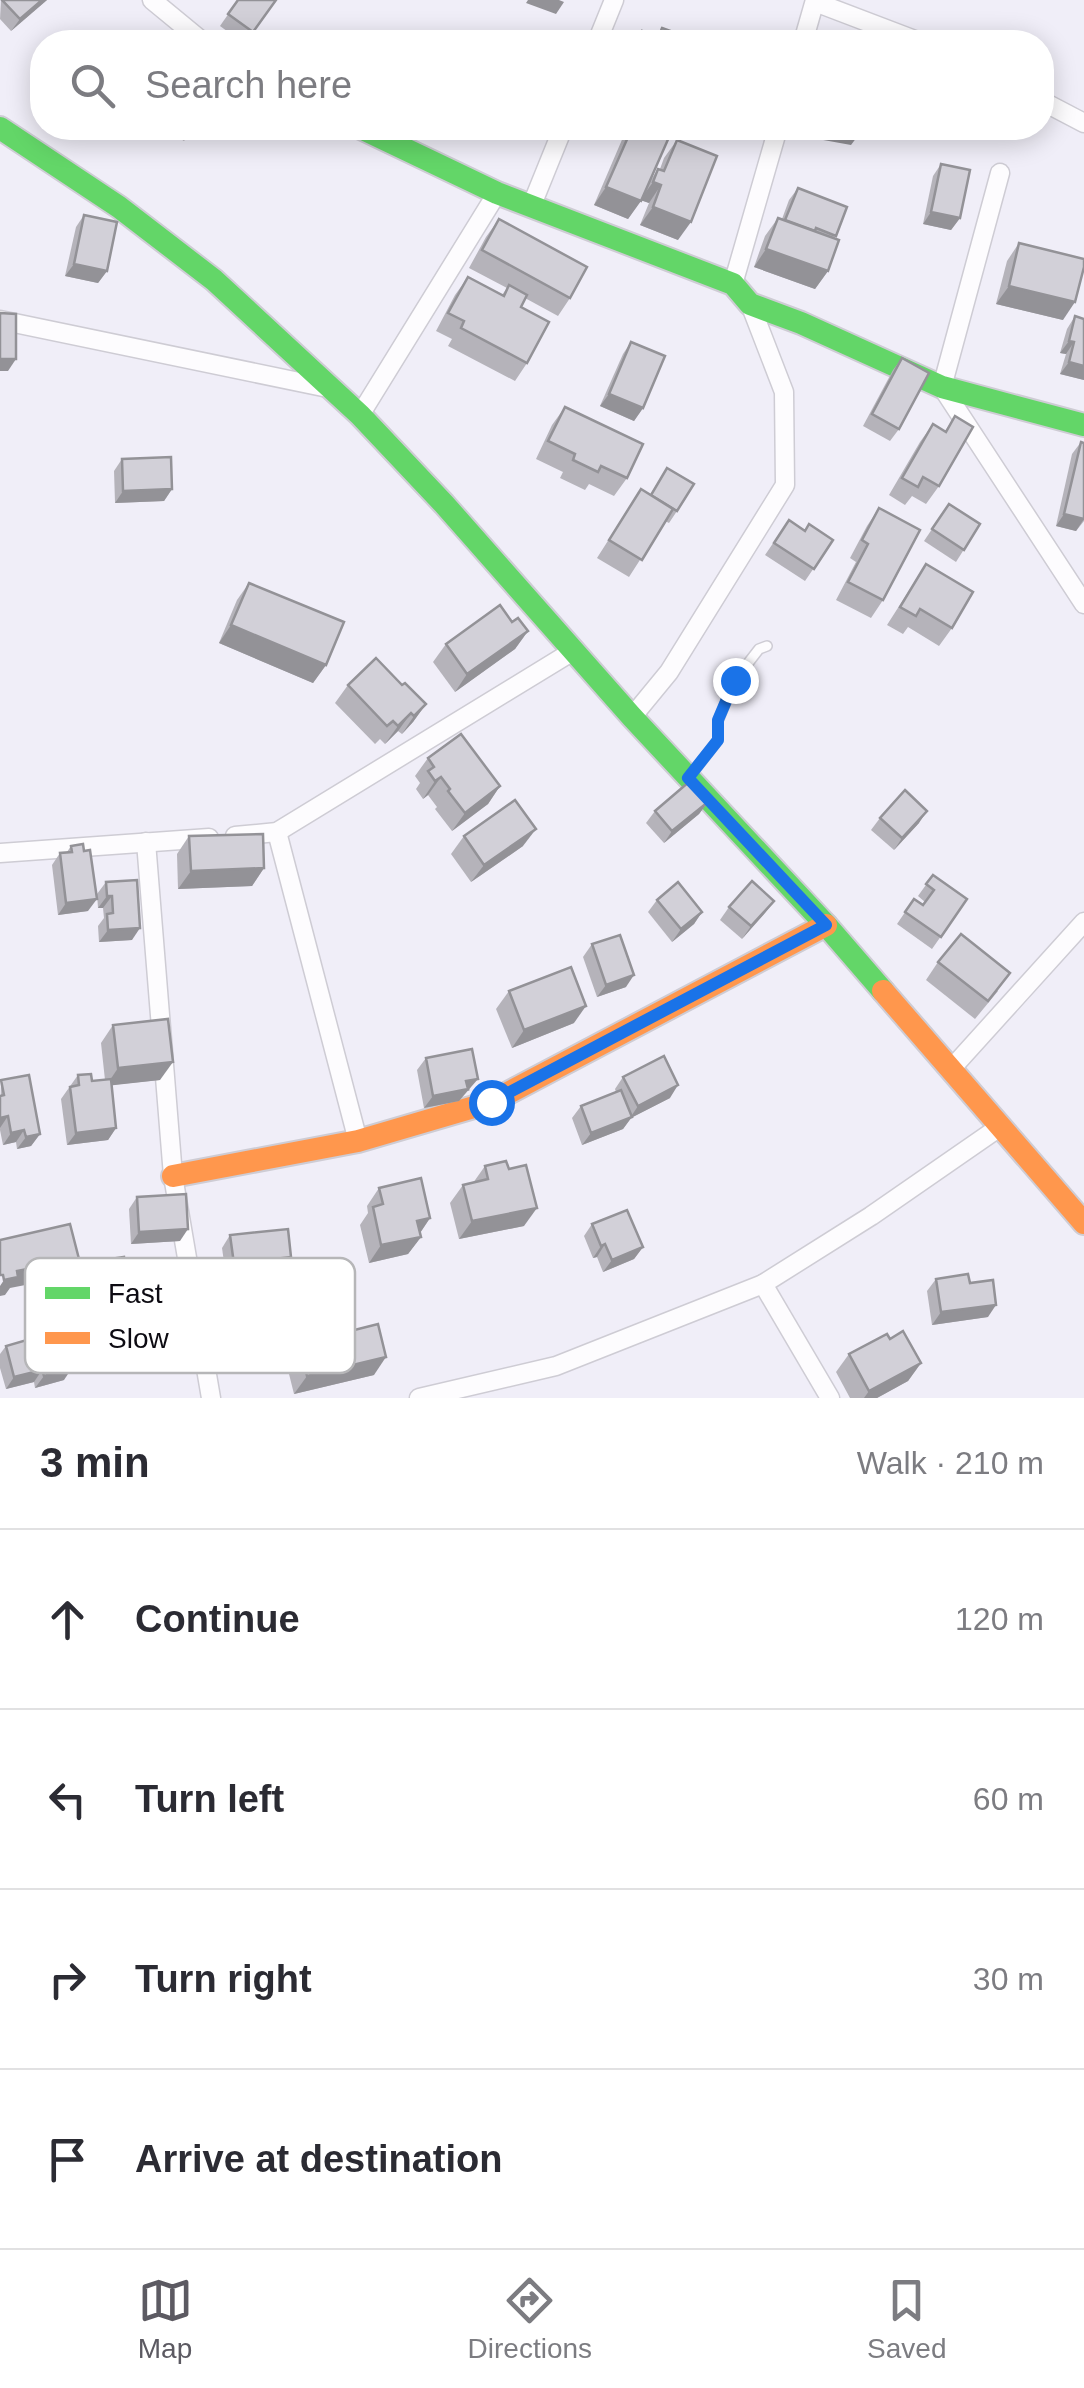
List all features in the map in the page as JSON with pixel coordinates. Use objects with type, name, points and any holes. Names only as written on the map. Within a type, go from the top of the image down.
[{"type":"main road","points":[[0,128],[119,207],[214,280],[360,415],[826,925],[1084,1223]]},
{"type":"main road","points":[[387,140],[530,207],[734,284],[750,304],[942,387],[1084,425]]},
{"type":"main road","points":[[173,1176],[358,1141],[491,1102],[826,925]]},
{"type":"street","points":[[152,0],[188,30]]},
{"type":"street","points":[[602,30],[614,0]]},
{"type":"street","points":[[807,30],[815,1],[889,30]]},
{"type":"street","points":[[1054,108],[1084,123]]},
{"type":"street","points":[[530,207],[558,140]]},
{"type":"street","points":[[734,284],[775,140]]},
{"type":"street","points":[[1000,173],[942,387],[1084,604]]},
{"type":"street","points":[[360,415],[497,193]]},
{"type":"street","points":[[632,717],[669,672],[785,485],[784,392],[750,304]]},
{"type":"street","points":[[0,320],[334,389]]},
{"type":"street","points":[[0,853],[276,832],[573,651]]},
{"type":"street","points":[[276,832],[358,1141]]},
{"type":"street","points":[[146,842],[173,1176],[187,1258]]},
{"type":"street","points":[[952,1068],[1084,922]]},
{"type":"street","points":[[420,1398],[556,1366],[763,1284],[871,1216],[1001,1126]]},
{"type":"street","points":[[763,1284],[830,1398]]},
{"type":"street","points":[[206,1373],[210,1398]]},
{"type":"lane","points":[[688,778],[718,740],[718,720],[735,680],[759,649],[767,646]]},
{"type":"building","points":[[2,0],[42,0],[20,19]]},
{"type":"building","points":[[238,0],[276,0],[254,30],[228,14]]},
{"type":"building","points":[[627,140],[668,140],[641,201],[606,187]]},
{"type":"building","points":[[677,140],[717,156],[691,222],[653,207],[661,185],[653,182],[658,169],[664,171]]},
{"type":"building","points":[[941,164],[970,170],[960,218],[931,212]]},
{"type":"building","points":[[798,188],[847,207],[836,236],[785,220]]},
{"type":"building","points":[[84,215],[117,222],[107,271],[74,264]]},
{"type":"building","points":[[778,218],[839,240],[828,271],[766,249]]},
{"type":"building","points":[[499,219],[587,267],[570,298],[482,250]]},
{"type":"building","points":[[1019,243],[1084,259],[1075,302],[1009,286]]},
{"type":"building","points":[[468,277],[504,296],[509,285],[527,295],[521,307],[549,322],[527,363],[461,328],[464,321],[448,313]]},
{"type":"building","points":[[0,313],[16,314],[16,359],[0,359]]},
{"type":"building","points":[[1075,316],[1084,319],[1084,366],[1069,362]]},
{"type":"building","points":[[631,342],[665,356],[643,408],[609,394]]},
{"type":"building","points":[[902,358],[929,373],[899,429],[872,414]]},
{"type":"building","points":[[565,407],[643,444],[627,478],[601,466],[598,472],[573,460],[575,454],[548,441]]},
{"type":"building","points":[[955,416],[973,427],[939,486],[923,477],[918,487],[902,478],[933,424],[946,432]]},
{"type":"building","points":[[1081,442],[1084,443],[1084,519],[1064,514]]},
{"type":"building","points":[[171,457],[172,489],[123,491],[122,459]]},
{"type":"building","points":[[667,468],[694,484],[677,511],[651,495]]},
{"type":"building","points":[[641,489],[673,509],[642,560],[609,540]]},
{"type":"building","points":[[949,504],[980,524],[964,550],[932,529]]},
{"type":"building","points":[[879,508],[920,530],[883,600],[848,582],[868,544],[862,540]]},
{"type":"building","points":[[789,520],[805,531],[809,524],[833,540],[814,569],[774,543]]},
{"type":"building","points":[[926,564],[973,592],[952,628],[920,609],[916,616],[900,607]]},
{"type":"building","points":[[249,583],[344,622],[326,665],[231,625]]},
{"type":"building","points":[[500,605],[512,622],[518,618],[528,631],[467,674],[446,644]]},
{"type":"building","points":[[376,658],[426,704],[398,726],[393,721],[387,726],[348,685]]},
{"type":"building","points":[[461,734],[500,786],[465,813],[441,777],[435,781],[428,771],[434,767],[428,758]]},
{"type":"building","points":[[690,781],[708,802],[672,831],[655,811]]},
{"type":"building","points":[[905,790],[927,811],[902,838],[880,818]]},
{"type":"building","points":[[515,800],[536,829],[484,865],[464,836]]},
{"type":"building","points":[[263,834],[264,868],[191,871],[189,836]]},
{"type":"building","points":[[83,844],[84,851],[90,850],[97,899],[66,903],[60,853],[72,852],[71,846]]},
{"type":"building","points":[[933,875],[967,899],[941,937],[905,912],[914,899],[923,905],[934,890],[926,884]]},
{"type":"building","points":[[137,880],[140,928],[108,930],[107,914],[113,913],[106,882]]},
{"type":"building","points":[[752,881],[774,901],[751,926],[729,907]]},
{"type":"building","points":[[678,882],[702,912],[681,929],[657,900]]},
{"type":"building","points":[[961,934],[1010,973],[988,1001],[938,962]]},
{"type":"building","points":[[620,935],[634,975],[606,985],[592,944]]},
{"type":"building","points":[[571,967],[586,1006],[524,1030],[509,991]]},
{"type":"building","points":[[168,1019],[173,1062],[118,1068],[113,1025]]},
{"type":"building","points":[[472,1049],[478,1079],[466,1081],[468,1089],[433,1096],[426,1058]]},
{"type":"building","points":[[664,1056],[678,1085],[638,1106],[623,1077]]},
{"type":"building","points":[[91,1074],[92,1081],[111,1079],[116,1128],[76,1133],[70,1087],[79,1085],[78,1075]]},
{"type":"building","points":[[29,1075],[40,1134],[26,1137],[24,1130],[11,1133],[8,1116],[0,1118],[0,1096],[4,1095],[1,1080]]},
{"type":"building","points":[[621,1090],[632,1117],[591,1133],[581,1106]]},
{"type":"building","points":[[506,1161],[509,1169],[526,1165],[537,1208],[472,1221],[463,1185],[488,1179],[485,1166]]},
{"type":"building","points":[[421,1178],[430,1218],[417,1221],[421,1237],[381,1245],[373,1207],[383,1204],[379,1188]]},
{"type":"building","points":[[186,1194],[188,1229],[139,1232],[137,1197]]},
{"type":"building","points":[[627,1210],[643,1247],[612,1260],[592,1224]]},
{"type":"building","points":[[70,1224],[79,1258],[25,1258],[25,1269],[17,1271],[18,1277],[4,1280],[0,1275],[0,1240]]},
{"type":"building","points":[[288,1229],[291,1257],[233,1258],[230,1235]]},
{"type":"building","points":[[968,1274],[970,1283],[993,1280],[996,1305],[941,1312],[936,1279]]},
{"type":"building","points":[[378,1324],[386,1357],[355,1364],[355,1330]]},
{"type":"building","points":[[903,1331],[921,1363],[869,1391],[849,1354],[887,1334],[890,1339]]},
{"type":"building","points":[[25,1340],[25,1373],[30,1373],[14,1377],[6,1346]]},
{"type":"traffic: fast","points":[[0,128],[119,207],[214,280],[360,415],[883,991]]},
{"type":"traffic: fast","points":[[386,140],[497,193],[733,284],[750,304],[942,387],[1084,425]]},
{"type":"traffic: slow","points":[[173,1176],[358,1141],[491,1102],[826,925]]},
{"type":"traffic: slow","points":[[883,991],[1084,1223]]},
{"type":"route","points":[[491,1102],[826,925],[688,778],[718,740],[718,720],[735,680]]}]
